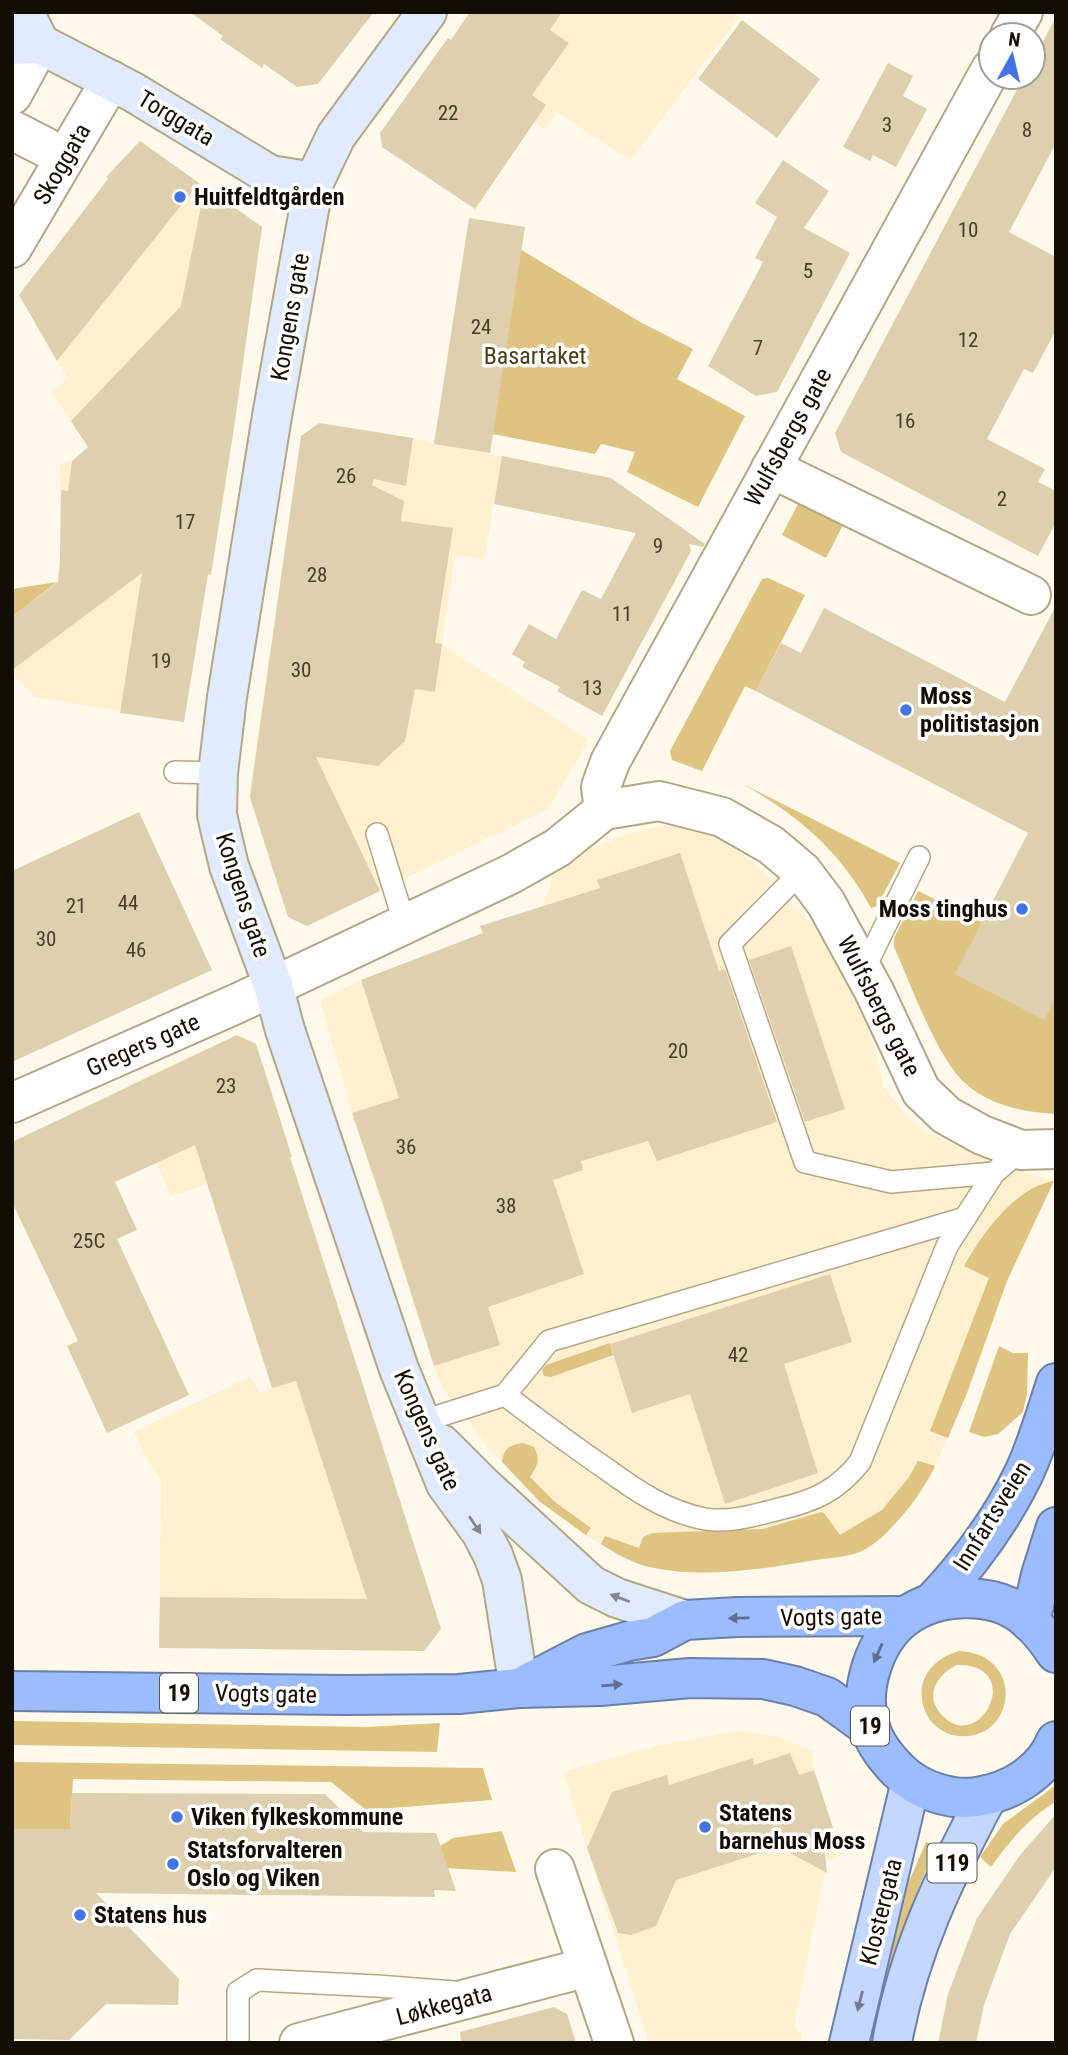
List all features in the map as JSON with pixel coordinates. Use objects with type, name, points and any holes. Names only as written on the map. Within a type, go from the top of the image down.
[{"type":"highway","name":"Innfartsveien","points":[[919,1610],[957,1576],[1020,1481],[1056,1383]]},
{"type":"highway","points":[[1030,1622],[1056,1527]]},
{"type":"highway","name":"19","points":[[1054,1748],[1029,1776],[1000,1793],[965,1799],[936,1793],[911,1781],[884,1756],[870,1728],[866,1708],[867,1689],[874,1660],[887,1634],[919,1610],[961,1597],[991,1601],[1019,1612],[1043,1633],[1056,1653]]},
{"type":"highway","name":"Vogts gate","points":[[519,1688],[587,1653],[653,1637],[685,1620],[919,1610]]},
{"type":"highway","name":"Vogts gate","points":[[12,1691],[459,1694],[690,1678],[762,1679],[827,1697],[870,1728]]},
{"type":"main road","name":"Klostergata","points":[[849,2043],[911,1781]]},
{"type":"main road","name":"Klostergata","points":[[892,2043],[921,1932],[955,1855],[988,1795]]},
{"type":"street","name":"Kongens gate","points":[[426,12],[336,136],[314,182],[268,443],[228,697],[218,773],[217,815],[229,866],[273,985],[285,1030],[394,1356],[446,1483],[481,1532],[498,1568],[519,1688]]},
{"type":"street","name":"Torggata","points":[[25,34],[111,80],[270,174],[314,182]]},
{"type":"street","points":[[12,95],[25,34]]},
{"type":"street","name":"Skoggata","points":[[12,248],[111,80]]},
{"type":"street","name":"Wulfsbergs gate","points":[[604,810],[601,787],[610,762],[979,91]]},
{"type":"street","points":[[12,130],[47,148]]},
{"type":"street","points":[[771,468],[1031,595]]},
{"type":"street","name":"Wulfsbergs gate","points":[[273,985],[511,874],[557,848],[604,810],[659,801],[722,817],[771,845],[802,871],[826,903],[863,971],[921,1091],[946,1115],[1024,1157]]},
{"type":"street","name":"Gregers gate","points":[[12,1103],[273,985]]},
{"type":"street","points":[[420,1422],[482,1485],[591,1585],[617,1598],[685,1620]]},
{"type":"street","points":[[555,1869],[614,2043]]},
{"type":"street","name":"Løkkegata","points":[[299,2043],[588,1967]]},
{"type":"lane","points":[[175,772],[218,773]]},
{"type":"lane","points":[[376,834],[405,925]]},
{"type":"lane","points":[[863,971],[919,857]]},
{"type":"lane","points":[[802,871],[730,944],[805,1162],[891,1182],[1024,1157]]},
{"type":"lane","points":[[505,1395],[641,1494],[684,1513],[706,1519],[733,1520],[788,1507],[826,1494],[846,1479],[860,1462],[947,1246],[965,1218],[1024,1157]]},
{"type":"lane","points":[[420,1422],[505,1395],[549,1341],[965,1218]]},
{"type":"lane","points":[[238,2043],[238,1992],[257,1980],[484,1995]]},
{"type":"shaded area","points":[[470,12],[731,12],[739,17],[630,161],[557,112],[544,129],[534,122],[476,208],[441,182],[387,149],[383,150],[379,130],[384,129],[448,38],[451,39]]},
{"type":"shaded area","points":[[140,141],[209,190],[235,421],[184,722],[35,697],[12,674],[12,617],[58,582],[61,490],[59,464],[73,461],[90,446],[51,391],[68,379],[19,295]]},
{"type":"shaded area","points":[[320,423],[502,456],[484,560],[455,556],[442,645],[589,740],[548,809],[307,926],[288,917],[249,796],[301,436]]},
{"type":"shaded area","points":[[662,826],[703,832],[737,849],[767,875],[813,925],[837,961],[858,1002],[875,1050],[884,1087],[923,1130],[986,1159],[1054,1181],[1007,1281],[967,1393],[933,1471],[912,1506],[890,1529],[863,1550],[833,1558],[760,1569],[688,1572],[648,1567],[618,1554],[578,1531],[539,1501],[490,1450],[444,1390],[434,1366],[352,1113],[321,1004],[322,999],[361,980],[482,934],[480,926],[543,906],[554,874],[585,851],[624,835]]},
{"type":"shaded area","points":[[237,1035],[256,1044],[441,1629],[424,1651],[159,1648],[161,1481],[147,1460],[134,1432],[250,1377],[260,1393],[272,1388],[207,1184],[171,1196],[124,1087]]},
{"type":"shaded area","points":[[741,1730],[782,1738],[813,1752],[814,1770],[842,1855],[827,1861],[794,2027],[802,2033],[800,2043],[649,2043],[563,1772],[656,1746]]},
{"type":"green space","name":"Basartaket","points":[[469,218],[640,322],[693,349],[677,379],[745,416],[698,507],[627,472],[635,452],[601,444],[595,454],[493,434]]},
{"type":"green space","points":[[798,504],[843,525],[826,558],[782,535]]},
{"type":"green space","points":[[768,578],[805,595],[756,691],[745,686],[702,771],[672,760],[670,751],[762,579]]},
{"type":"green space","points":[[57,582],[12,617],[12,589]]},
{"type":"green space","points":[[741,783],[900,863],[877,906],[871,908],[845,868],[815,835]]},
{"type":"green space","points":[[918,891],[982,922],[1056,996],[1056,1114],[1020,1110],[986,1097],[966,1084],[945,1057],[894,947],[894,938]]},
{"type":"green space","points":[[1054,1181],[1007,1281],[948,1438],[930,1431],[989,1278],[964,1266],[980,1240],[1013,1202],[1026,1192]]},
{"type":"green space","points":[[610,1343],[613,1355],[551,1377],[544,1376],[542,1370],[546,1365]]},
{"type":"green space","points":[[999,1346],[1013,1353],[1028,1353],[1027,1394],[1023,1412],[998,1434],[984,1437],[969,1432]]},
{"type":"green space","points":[[523,1443],[534,1447],[538,1459],[530,1477],[555,1502],[591,1528],[586,1535],[539,1501],[502,1462],[508,1448]]},
{"type":"green space","points":[[918,1461],[935,1466],[914,1501],[883,1536],[862,1551],[851,1555],[753,1569],[690,1572],[669,1571],[643,1565],[601,1544],[605,1536],[639,1548],[643,1537],[652,1533],[763,1529],[821,1512],[840,1535],[882,1510],[909,1477]]},
{"type":"green space","points":[[959,1651],[981,1656],[996,1667],[1004,1682],[1005,1699],[1000,1715],[990,1728],[973,1735],[952,1735],[932,1723],[927,1715],[922,1700],[924,1681],[933,1666]],"holes":[[[957,1665],[978,1669],[990,1679],[993,1692],[989,1706],[981,1718],[969,1725],[955,1724],[935,1706],[933,1699],[936,1685],[945,1673]]]},
{"type":"green space","points":[[12,1721],[367,1727],[440,1723],[437,1752],[12,1745]]},
{"type":"green space","points":[[12,1762],[483,1768],[492,1800],[366,1810],[331,1782],[73,1779],[70,1829],[12,1829]]},
{"type":"green space","points":[[1056,1785],[1056,1802],[1020,1831],[991,1867],[980,1857],[1003,1824]]},
{"type":"green space","points":[[502,1831],[516,1872],[445,1868],[440,1846],[453,1838]]},
{"type":"green space","points":[[926,1842],[937,1846],[908,1918],[876,2043],[864,2043],[901,1900]]},
{"type":"building","points":[[190,12],[374,12],[318,84],[297,87],[264,64],[262,68],[220,39],[223,36]]},
{"type":"building","points":[[470,12],[562,12],[550,30],[569,43],[532,95],[546,105],[475,209],[382,147],[380,133],[448,38],[451,40]]},
{"type":"building","points":[[1056,17],[1056,143],[1009,232],[1056,257],[1056,330],[1033,373],[1024,369],[987,439],[1045,469],[1038,482],[1056,491],[1056,522],[1038,556],[841,452],[835,433],[1016,91],[1047,91],[1047,34]]},
{"type":"building","points":[[742,20],[820,79],[777,138],[698,79]]},
{"type":"building","points":[[888,63],[913,76],[903,96],[927,109],[896,167],[873,155],[870,161],[843,147]]},
{"type":"building","points":[[140,141],[199,183],[57,361],[19,295],[108,179],[106,177]]},
{"type":"building","points":[[783,160],[829,191],[804,228],[850,253],[777,392],[756,396],[708,366],[763,262],[755,258],[777,217],[755,203]]},
{"type":"building","points":[[205,186],[262,227],[211,575],[208,574],[184,722],[120,713],[142,573],[12,670],[12,617],[58,582],[61,490],[68,491],[72,461],[88,447],[71,421],[181,306]]},
{"type":"building","points":[[469,218],[525,227],[490,453],[434,444]]},
{"type":"building","points":[[319,423],[413,438],[406,486],[374,479],[372,485],[404,501],[401,521],[453,528],[435,643],[442,644],[435,692],[415,689],[405,741],[378,766],[316,757],[380,891],[307,926],[288,917],[250,797],[301,436]]},
{"type":"building","points":[[502,456],[611,478],[705,544],[703,547],[689,544],[691,551],[602,716],[557,691],[560,687],[522,667],[525,662],[512,654],[529,624],[556,639],[582,590],[601,599],[636,533],[494,504]]},
{"type":"building","name":"Moss politistasjon","points":[[1056,606],[1056,996],[1044,1020],[955,974],[1028,833],[756,691],[781,643],[801,653],[824,608],[1005,702]]},
{"type":"building","points":[[139,812],[212,970],[12,1062],[12,871]]},
{"type":"building","points":[[680,853],[719,971],[725,969],[777,1122],[657,1161],[648,1141],[581,1161],[583,1170],[553,1180],[584,1274],[488,1307],[500,1345],[434,1366],[352,1113],[399,1098],[361,980],[483,933],[480,926],[600,888],[597,880]]},
{"type":"building","points":[[791,946],[845,1109],[805,1122],[749,960]]},
{"type":"building","points":[[237,1035],[256,1044],[441,1629],[424,1651],[159,1648],[160,1597],[367,1599],[296,1381],[272,1388],[195,1145],[115,1182],[137,1230],[117,1239],[189,1395],[107,1433],[67,1346],[78,1341],[12,1202],[12,1142]]},
{"type":"building","points":[[830,1274],[852,1342],[784,1364],[818,1473],[725,1504],[690,1394],[632,1413],[610,1344]]},
{"type":"building","points":[[790,1753],[799,1775],[814,1770],[833,1828],[822,1831],[827,1873],[779,1847],[676,1880],[656,1926],[631,1935],[618,1933],[587,1848],[612,1792],[667,1775],[669,1785],[753,1758],[754,1765]]},
{"type":"building","name":"Statens hus","points":[[72,1793],[325,1794],[363,1832],[436,1833],[456,1891],[434,1890],[435,1897],[96,1893],[179,1979],[178,2005],[106,2004],[69,2040],[12,2039],[12,1829],[70,1829]]},
{"type":"building","points":[[1056,1814],[1056,1867],[1010,1934],[984,2005],[976,2043],[938,2043],[948,1994],[977,1918],[1020,1855]]},
{"type":"building","points":[[554,2007],[567,2014],[576,2043],[461,2043],[460,2032]]},
{"type":"place","name":"Huitfeldtgården","points":[[180,197]]},
{"type":"place","name":"Moss politistasjon","points":[[906,710]]},
{"type":"place","name":"Moss tinghus","points":[[1022,909]]},
{"type":"place","name":"Viken fylkeskommune","points":[[177,1817]]},
{"type":"place","name":"Statens barnehus Moss","points":[[705,1827]]},
{"type":"place","name":"Statsforvalteren Oslo og Viken","points":[[173,1864]]},
{"type":"place","name":"Statens hus","points":[[80,1915]]}]
